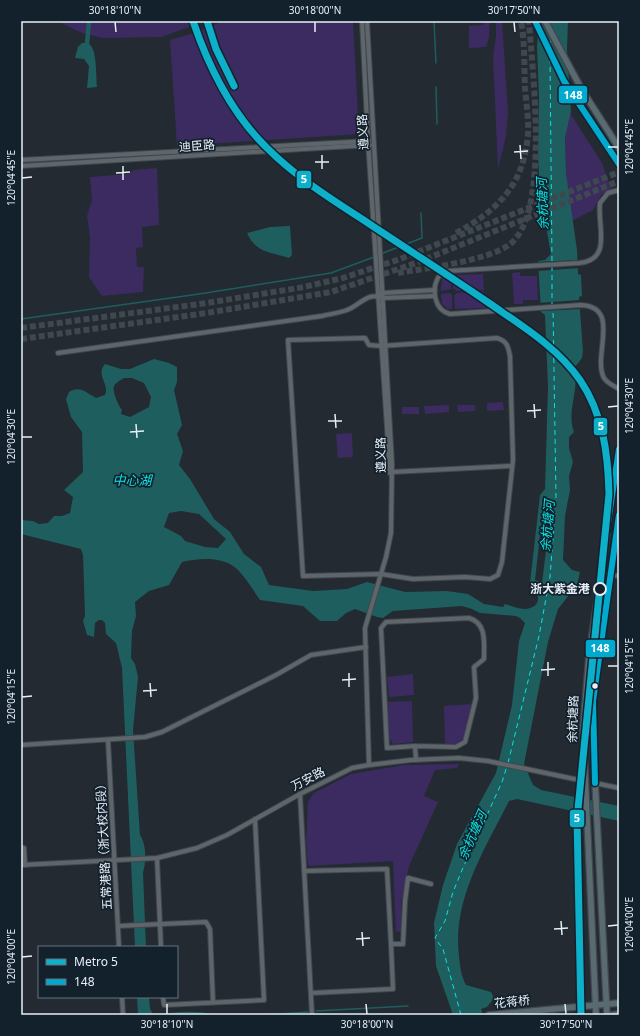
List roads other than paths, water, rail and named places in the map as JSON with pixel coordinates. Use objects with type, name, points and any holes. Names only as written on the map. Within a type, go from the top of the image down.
[{"type":"main road","points":[[535,21],[564,81],[619,164]]},
{"type":"main road","points":[[545,21],[582,90],[619,148]]},
{"type":"main road","name":"余杭塘路","points":[[596,1015],[584,781],[583,730],[585,691],[619,449]]},
{"type":"main road","name":"余杭塘路","points":[[607,1015],[594,783],[593,701],[619,516]]},
{"type":"main road","name":"花蒋桥","points":[[489,1015],[619,1003]]},
{"type":"main road","points":[[612,1015],[619,1014]]},
{"type":"street","name":"遵义路","points":[[362,21],[368,143],[380,296]]},
{"type":"street","name":"遵义路","points":[[367,21],[380,296],[392,472],[391,479]]},
{"type":"street","points":[[365,88],[370,88]]},
{"type":"street","name":"迪臣路","points":[[21,166],[373,142]]},
{"type":"street","name":"迪臣路","points":[[21,160],[368,143]]},
{"type":"street","points":[[619,190],[608,193],[600,203],[601,248],[596,257],[587,262],[448,271],[439,276],[435,290],[435,296],[439,308],[450,314],[581,305],[597,310],[602,318],[603,374],[608,382],[619,389]]},
{"type":"street","points":[[58,353],[322,316],[348,310],[366,298],[435,290]]},
{"type":"street","points":[[380,296],[435,296]]},
{"type":"street","points":[[365,338],[369,345],[383,346],[497,338],[504,340],[508,346],[510,356],[512,466],[502,562],[498,576],[490,579],[465,577],[413,579],[381,574],[303,576],[288,340],[365,338]]},
{"type":"street","name":"遵义路","points":[[383,346],[388,461],[391,479]]},
{"type":"street","points":[[392,472],[512,466]]},
{"type":"street","points":[[369,765],[365,628],[391,533],[391,479]]},
{"type":"street","points":[[601,574],[619,576]]},
{"type":"street","points":[[469,618],[476,620],[481,625],[484,659],[474,667],[476,698],[465,742],[456,747],[415,746],[387,748],[381,628],[386,622],[469,618]]},
{"type":"street","points":[[21,745],[140,739],[162,732],[276,675],[311,655],[366,647]]},
{"type":"street","name":"五常港路（浙大校内段）","points":[[108,740],[119,946]]},
{"type":"street","points":[[415,746],[416,760]]},
{"type":"street","name":"万安路","points":[[23,865],[157,858],[197,848],[227,835],[300,794],[352,768],[369,765],[416,760],[459,758],[532,770],[584,781]]},
{"type":"street","points":[[594,783],[619,788]]},
{"type":"street","points":[[300,794],[312,1015]]},
{"type":"street","points":[[163,998],[164,1005],[264,1000],[255,819]]},
{"type":"street","points":[[21,848],[24,848],[23,865]]},
{"type":"street","points":[[157,858],[161,946]]},
{"type":"street","points":[[304,871],[388,869],[393,989],[311,993]]},
{"type":"street","points":[[391,944],[403,944],[405,901],[408,878],[431,884]]},
{"type":"street","points":[[118,926],[206,922],[210,929],[213,1002]]},
{"type":"street","points":[[122,998],[122,1015]]},
{"type":"water","points":[[539,21],[568,21],[567,50],[571,111],[565,138],[566,173],[577,250],[578,274],[581,275],[582,296],[579,297],[583,351],[582,358],[574,368],[575,384],[571,416],[574,432],[569,437],[569,448],[573,462],[569,476],[570,490],[565,516],[563,560],[572,570],[580,572],[577,585],[558,609],[548,642],[524,764],[533,785],[541,790],[619,806],[619,821],[517,799],[509,801],[472,876],[460,915],[458,935],[460,967],[466,985],[491,992],[494,998],[487,1007],[481,1009],[483,1015],[453,1015],[436,966],[434,923],[443,885],[457,844],[496,773],[512,705],[519,641],[525,623],[516,616],[480,613],[462,606],[393,611],[383,618],[355,609],[346,613],[337,621],[320,621],[303,606],[260,600],[237,569],[225,562],[203,559],[182,562],[169,585],[149,591],[135,602],[136,616],[132,631],[131,658],[135,664],[138,677],[133,730],[140,835],[144,844],[145,854],[143,873],[146,946],[135,946],[122,668],[116,643],[106,634],[105,623],[102,620],[95,623],[94,637],[87,635],[83,621],[85,616],[83,555],[81,549],[21,534],[21,520],[33,521],[39,524],[48,523],[54,516],[62,516],[70,513],[73,497],[64,490],[83,472],[82,432],[71,417],[66,399],[69,392],[76,389],[86,392],[96,398],[105,395],[106,387],[101,372],[105,364],[121,369],[130,369],[154,359],[177,367],[177,382],[174,390],[182,425],[177,434],[183,451],[179,465],[190,479],[214,519],[230,532],[244,554],[261,567],[269,585],[313,591],[347,589],[367,582],[405,592],[447,591],[468,594],[484,604],[503,607],[505,604],[524,609],[534,606],[537,604],[538,596],[533,585],[530,583],[540,495],[545,489],[548,386],[545,315],[541,312],[538,261],[545,260],[551,254],[540,193],[538,155],[539,98],[537,46]],"holes":[[[124,378],[132,378],[144,383],[151,397],[149,407],[130,417],[121,414],[122,410],[117,402],[114,388],[115,385]],[[549,505],[551,510],[542,583],[535,580],[543,508]],[[181,511],[199,514],[226,539],[218,548],[205,547],[185,541],[181,536],[164,527],[169,513]]]},
{"type":"water","points":[[82,43],[89,44],[93,49],[97,87],[87,88],[89,66],[84,59],[75,58],[78,47]]},
{"type":"water","points":[[290,226],[292,255],[289,258],[264,251],[251,240],[247,233],[270,227]]},
{"type":"water","points":[[137,998],[149,998],[150,1009],[153,1014],[200,1012],[215,1015],[138,1015]]},
{"type":"waterway","points":[[87,44],[89,21]]},
{"type":"waterway","points":[[434,21],[436,63]]},
{"type":"waterway","points":[[436,87],[437,124]]},
{"type":"waterway","points":[[383,253],[422,238],[421,213]]},
{"type":"waterway","points":[[21,319],[199,294],[331,273],[374,257]]},
{"type":"waterway","points":[[316,1011],[408,1006]]},
{"type":"waterway","points":[[265,1015],[308,1012]]},
{"type":"tunnel","points":[[456,233],[484,215],[496,205],[515,182],[521,168],[528,134],[524,46],[521,21]]},
{"type":"tunnel","points":[[398,273],[471,260],[499,251],[509,245],[522,228],[530,204],[535,173],[535,105],[529,21]]},
{"type":"tunnel","points":[[21,328],[207,303],[304,287],[343,278],[400,259],[619,172]]},
{"type":"tunnel","points":[[21,339],[207,313],[331,292],[416,263],[619,181]]},
{"type":"metro line","name":"5","points":[[193,21],[206,56],[222,89],[242,120],[278,159],[314,187],[514,320],[550,347],[561,357],[580,380],[594,406],[603,434],[609,494],[577,819],[581,1015]]},
{"type":"metro line","name":"5","points":[[207,21],[216,49],[234,86]]},
{"type":"place","name":"浙大紫金港","points":[[600,589]]},
{"type":"water label","name":"余杭塘河","points":[[542,204]]},
{"type":"water label","name":"中心湖","points":[[132,480]]},
{"type":"water label","name":"余杭塘河","points":[[547,526]]},
{"type":"water label","name":"余杭塘河","points":[[472,835]]}]
